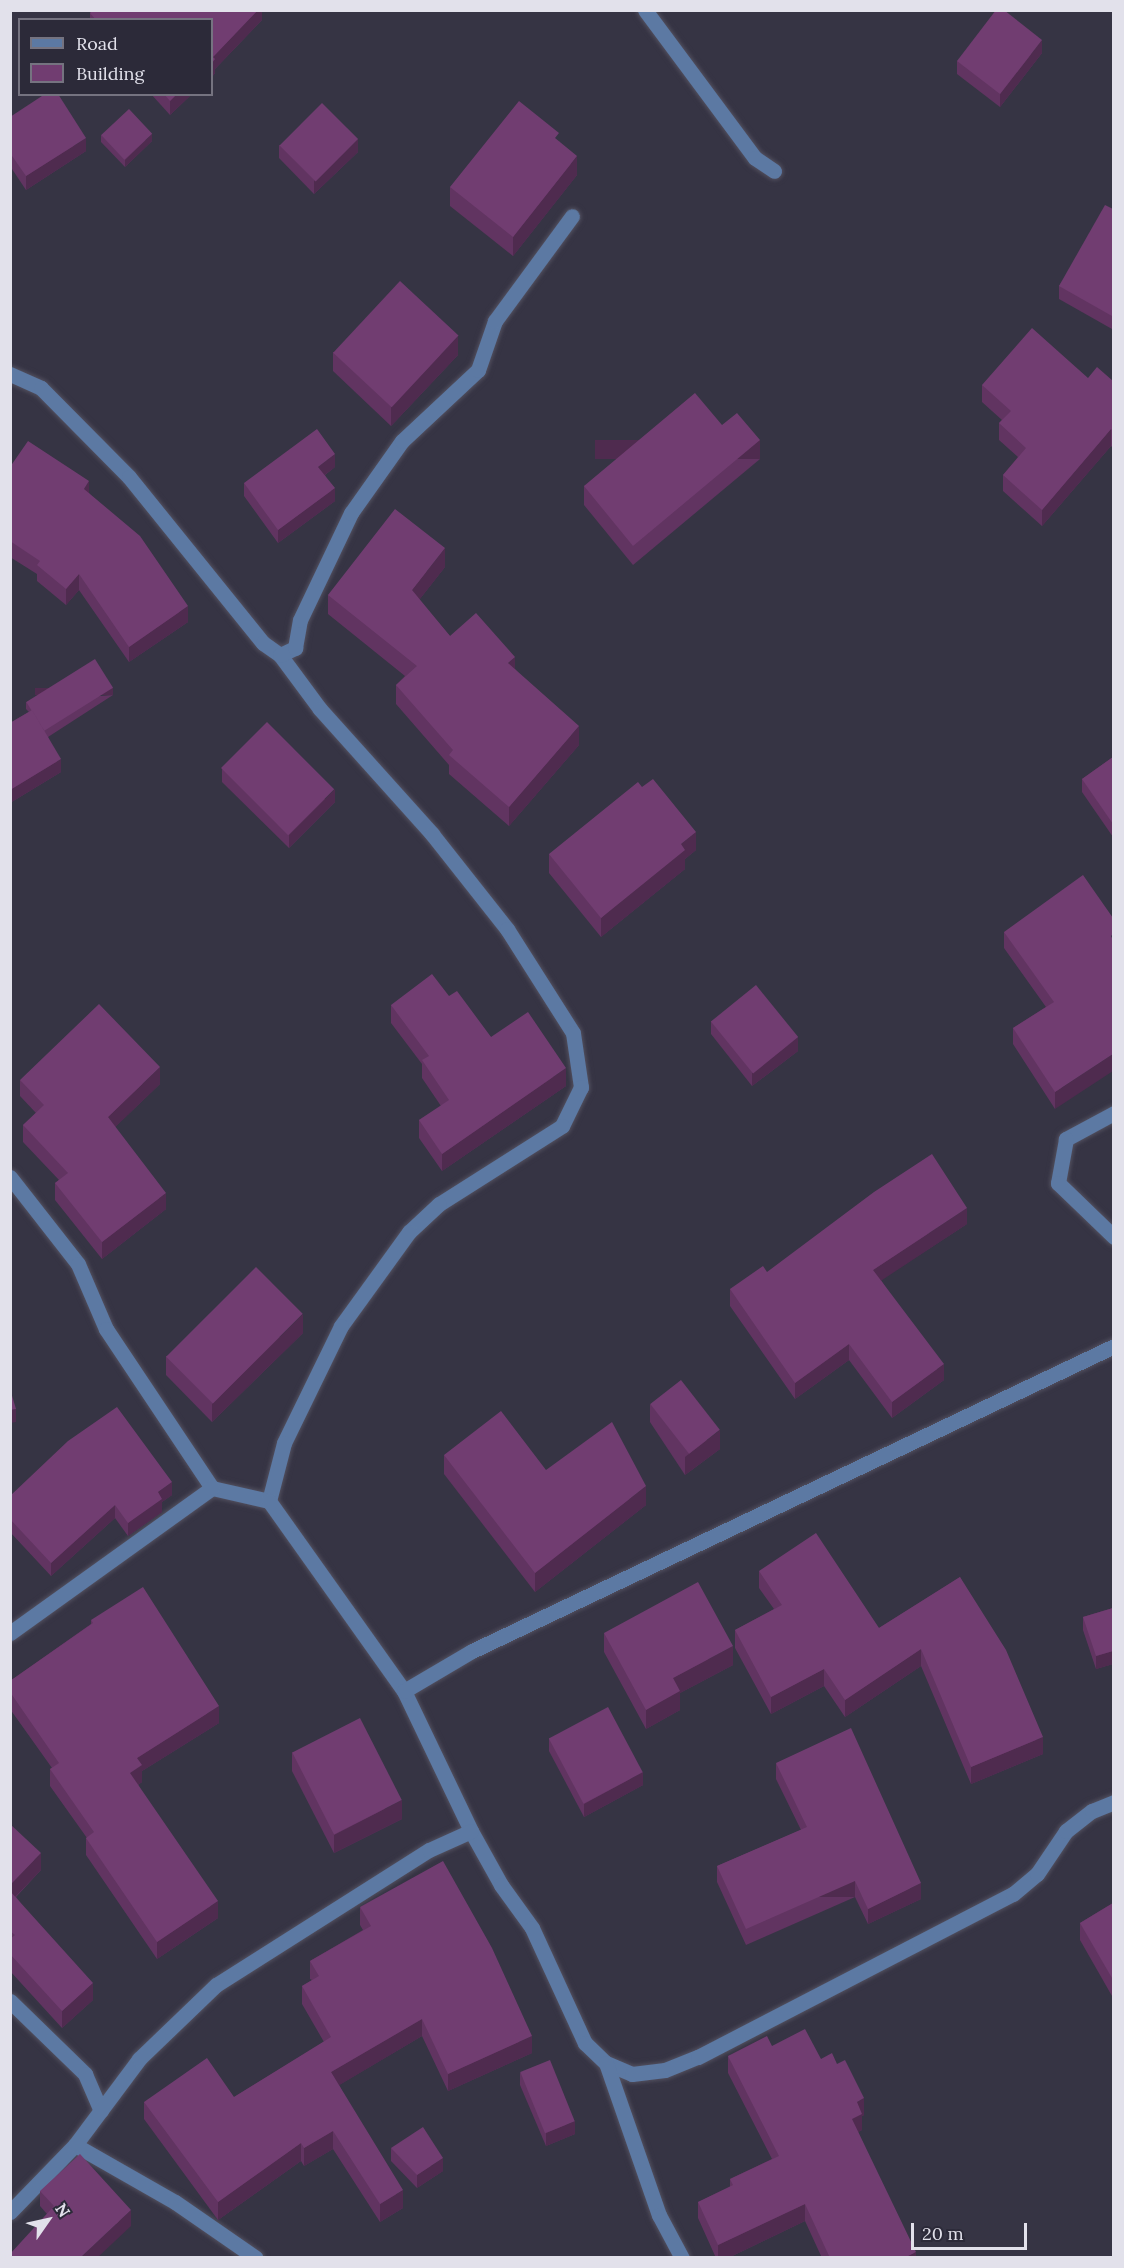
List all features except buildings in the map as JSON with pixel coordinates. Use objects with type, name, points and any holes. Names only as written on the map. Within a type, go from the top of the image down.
[{"type":"street","points":[[645,10],[755,158],[774,171]]},
{"type":"street","points":[[280,655],[295,648],[300,620],[351,513],[402,441],[478,370],[495,321],[572,216]]},
{"type":"street","points":[[10,374],[41,388],[121,469],[263,644],[280,655],[320,709],[432,834],[507,929],[573,1033],[581,1087],[562,1126],[439,1204],[409,1232],[341,1326],[284,1443],[269,1501]]},
{"type":"street","points":[[1113,1113],[1066,1139],[1058,1183],[1113,1237]]},
{"type":"street","points":[[10,1177],[78,1264],[106,1329],[212,1488],[269,1501],[405,1691],[471,1831],[501,1885],[532,1928],[585,2043],[606,2063],[632,2074],[665,2070],[698,2057],[1013,1894],[1037,1874],[1066,1831],[1092,1811],[1113,1802]]},
{"type":"street","points":[[405,1691],[472,1651],[1113,1346]]},
{"type":"street","points":[[10,1633],[212,1488]]},
{"type":"street","points":[[10,2212],[75,2145],[139,2059],[216,1985],[429,1850],[471,1831]]},
{"type":"street","points":[[10,2001],[86,2074],[101,2111]]},
{"type":"street","points":[[606,2063],[659,2215],[682,2258]]},
{"type":"street","points":[[75,2145],[175,2202],[256,2258]]}]
